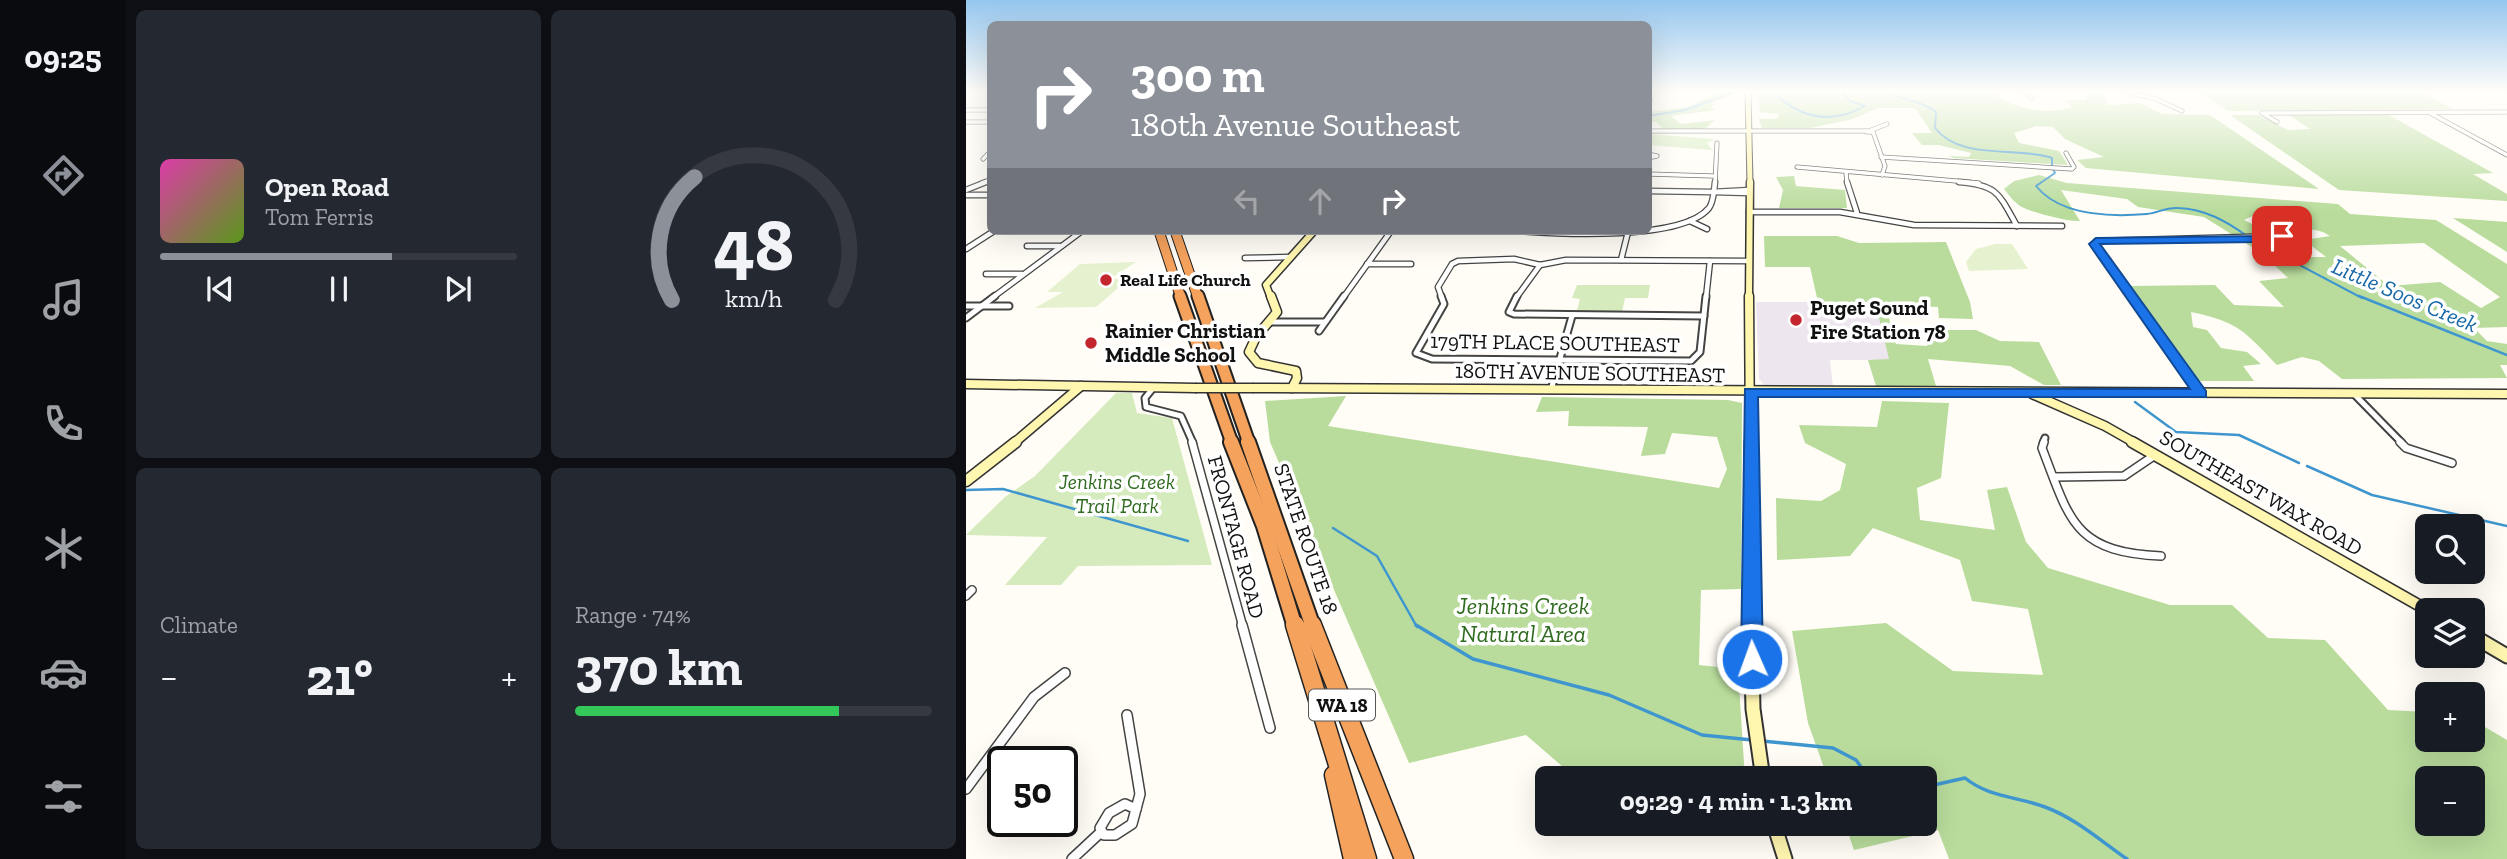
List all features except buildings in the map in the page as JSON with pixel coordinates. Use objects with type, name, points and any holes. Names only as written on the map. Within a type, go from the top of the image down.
[{"type":"highway","name":"STATE ROUTE 18","points":[[1160,235],[1203,368],[1270,525]]},
{"type":"highway","name":"STATE ROUTE 18","points":[[1176,235],[1279,553],[1310,672],[1367,859]]},
{"type":"highway","name":"STATE ROUTE 18","points":[[1279,553],[1403,857]]},
{"type":"highway","points":[[1310,672],[1353,859]]},
{"type":"street","points":[[1751,132],[1749,261],[1753,683],[1756,739],[1761,766]]},
{"type":"street","points":[[1873,132],[1885,166],[1882,175]]},
{"type":"street","points":[[2462,132],[2507,155]]},
{"type":"street","points":[[1652,230],[1690,221],[1709,208],[1717,143]]},
{"type":"street","points":[[1881,157],[2072,169],[2074,167],[2066,153]]},
{"type":"street","points":[[983,159],[987,155]]},
{"type":"street","points":[[1797,167],[1990,186],[1997,191],[2017,226]]},
{"type":"street","points":[[1846,172],[1847,190],[1857,213]]},
{"type":"street","points":[[1652,174],[1713,176]]},
{"type":"street","points":[[966,192],[987,182]]},
{"type":"street","points":[[1652,191],[1750,192]]},
{"type":"street","points":[[966,192],[987,195]]},
{"type":"street","points":[[1749,212],[1857,213],[1914,225],[2062,226]]},
{"type":"street","points":[[1690,221],[1707,229]]},
{"type":"street","points":[[966,249],[988,235]]},
{"type":"street","points":[[966,318],[1077,235]]},
{"type":"street","points":[[1292,388],[1297,378],[1296,372],[1258,363],[1250,356],[1252,343],[1270,322],[1276,308],[1266,285],[1310,235]]},
{"type":"street","points":[[1320,331],[1388,235]]},
{"type":"street","points":[[1621,260],[1627,235]]},
{"type":"street","points":[[2201,394],[2115,276],[2095,244],[2096,241],[2259,239],[2282,236]]},
{"type":"street","points":[[1027,246],[1062,246]]},
{"type":"street","points":[[1245,258],[1290,257]]},
{"type":"street","name":"179TH PLACE SOUTHEAST","points":[[1540,265],[1514,259],[1458,261],[1450,267],[1438,287],[1444,304],[1416,353],[1432,359],[1684,361],[1696,359],[1700,352],[1704,316]]},
{"type":"street","points":[[1710,261],[1704,316],[1520,316],[1509,312],[1532,272],[1540,265],[1566,260],[1749,261]]},
{"type":"street","points":[[1367,264],[1411,264]]},
{"type":"street","points":[[986,275],[1024,274]]},
{"type":"street","points":[[966,306],[1009,306]]},
{"type":"street","points":[[1551,390],[1572,316]]},
{"type":"street","points":[[1270,322],[1324,322]]},
{"type":"street","name":"180TH AVENUE SOUTHEAST","points":[[966,384],[1750,392],[2507,394]]},
{"type":"street","points":[[966,481],[1052,413],[1081,386]]},
{"type":"street","name":"FRONTAGE ROAD","points":[[1154,387],[1145,398],[1146,407],[1177,412],[1184,418],[1189,429],[1270,728]]},
{"type":"street","name":"SOUTHEAST WAX ROAD","points":[[2031,392],[2073,410],[2155,455],[2415,603]]},
{"type":"street","name":"SOUTHEAST WAX ROAD","points":[[2057,393],[2073,410]]},
{"type":"street","points":[[2355,395],[2408,449],[2452,463]]},
{"type":"street","points":[[2045,438],[2042,448],[2073,526],[2083,537],[2114,550],[2142,556],[2161,556]]},
{"type":"street","points":[[2054,477],[2124,476],[2155,455]]},
{"type":"street","points":[[2485,643],[2507,656]]},
{"type":"street","points":[[966,789],[1034,697],[1065,673]]},
{"type":"street","points":[[1101,832],[1109,836],[1127,829],[1135,818],[1140,794],[1127,715]]},
{"type":"street","points":[[1072,859],[1101,832],[1101,824],[1113,809],[1125,804],[1136,809]]},
{"type":"street","points":[[1778,836],[1785,859]]},
{"type":"shaded area","points":[[1756,302],[1875,302],[1890,360],[1830,360],[1833,387],[1764,385],[1759,379]]},
{"type":"green space","points":[[2017,132],[2014,133],[2019,143],[2059,151],[2068,165],[1953,158],[1949,156],[1969,157],[1971,153],[1939,145],[1922,145],[1912,133]]},
{"type":"green space","points":[[2058,132],[2235,132],[2319,189],[2086,168],[2077,160],[2104,157],[2065,139]]},
{"type":"green space","points":[[2255,132],[2419,132],[2493,173],[2473,174],[2507,194],[2507,201],[2339,190]]},
{"type":"green space","points":[[1652,134],[1714,139],[1707,143],[1712,150],[1652,145]]},
{"type":"green space","points":[[2039,175],[2067,183],[2338,204],[2350,214],[2436,220],[2507,264],[2507,327],[2474,328],[2487,341],[2507,344],[2507,365],[2500,365],[2507,378],[2342,379],[2319,361],[2302,357],[2277,365],[2231,324],[2191,312],[2193,327],[2207,330],[2221,348],[2247,352],[2261,364],[2243,366],[2254,381],[2198,381],[2129,286],[2215,285],[2234,305],[2284,307],[2259,281],[2288,278],[2263,254],[2204,217],[2138,207],[2127,199],[2061,190],[2080,221],[2067,220],[2020,206],[2004,189],[2014,181]],"holes":[[[2264,211],[2276,216],[2271,219],[2278,224],[2315,230],[2330,236],[2304,240],[2326,257],[2305,257],[2289,242],[2244,220]],[[2424,243],[2500,297],[2481,308],[2440,282],[2389,286],[2340,246]]]},
{"type":"green space","points":[[1794,176],[1796,186],[1845,190],[1847,208],[1779,208],[1783,190],[1776,177]]},
{"type":"green space","points":[[2453,218],[2507,222],[2507,252]]},
{"type":"green space","points":[[1764,236],[1837,236],[1859,243],[1946,242],[1970,302],[1973,319],[1939,318],[1938,307],[1917,306],[1887,311],[1896,344],[1927,346],[1933,330],[1976,330],[2000,341],[2039,342],[2061,385],[2044,385],[2010,366],[1928,359],[1936,386],[1876,386],[1868,360],[1889,359],[1875,302],[1818,302],[1810,267],[1765,267]]},
{"type":"green space","points":[[1995,244],[2012,244],[2028,269],[1969,271],[1966,262],[1976,249]]},
{"type":"green space","points":[[1136,262],[1110,279],[1130,278],[1096,307],[1035,308],[1063,292],[1047,292],[1080,264]]},
{"type":"green space","points":[[1577,285],[1650,285],[1648,298],[1625,298],[1622,312],[1576,314],[1580,299],[1572,298]]},
{"type":"green space","name":"Jenkins Creek Trail Park","points":[[1116,393],[1132,393],[1137,413],[1172,418],[1212,565],[1078,566],[1061,585],[1005,585],[1047,537],[966,535],[1005,497],[1035,476]]},
{"type":"green space","name":"Jenkins Creek Natural Area","points":[[1346,396],[1328,426],[1719,488],[1727,469],[1717,437],[1672,433],[1665,454],[1641,456],[1648,427],[1568,426],[1569,411],[1536,412],[1542,397],[1728,400],[1742,403],[1741,589],[1701,590],[1699,665],[1738,669],[1744,766],[1562,766],[1526,735],[1409,763],[1270,442],[1265,401]]},
{"type":"green space","points":[[1882,401],[1949,403],[1941,478],[1917,488],[1920,520],[1995,530],[1987,490],[2007,487],[2026,542],[2048,568],[2170,605],[2232,605],[2268,638],[2325,640],[2388,710],[2415,711],[2415,752],[2485,752],[2485,727],[2507,740],[2507,859],[1949,859],[1937,830],[1937,766],[1823,766],[1808,723],[1792,631],[1886,623],[1953,671],[2043,675],[2028,609],[1972,601],[1960,560],[1873,528],[1850,556],[1777,560],[1776,498],[1821,501],[1840,490],[1846,464],[1805,443],[1799,425],[1877,427]]},
{"type":"green space","points":[[1849,836],[1913,836],[1854,850]]},
{"type":"waterway","name":"Little Soos Creek","points":[[1939,132],[1959,145],[1974,149],[2052,158],[2052,166]]},
{"type":"waterway","name":"Little Soos Creek","points":[[2053,169],[2055,173],[2036,186],[2046,196],[2072,209],[2118,215],[2147,214],[2174,208],[2188,209],[2215,217],[2247,236]]},
{"type":"waterway","name":"Little Soos Creek","points":[[2254,241],[2362,298]]},
{"type":"waterway","name":"Little Soos Creek","points":[[2359,296],[2507,355]]},
{"type":"waterway","points":[[2135,402],[2176,432],[2239,435],[2299,463]]},
{"type":"waterway","points":[[2307,466],[2372,495],[2507,526]]},
{"type":"waterway","points":[[966,490],[1003,489],[1188,541]]},
{"type":"waterway","points":[[1333,528],[1377,556],[1417,627]]},
{"type":"waterway","points":[[1416,625],[1473,659],[1609,695],[1702,735],[1752,740]]},
{"type":"waterway","points":[[1762,741],[1833,748],[1856,760],[1860,766]]},
{"type":"waterway","points":[[1937,784],[1965,778],[1994,793],[2034,803],[2077,824],[2127,859]]},
{"type":"place","name":"Real Life Church","points":[[1106,280]]},
{"type":"place","name":"Puget Sound Fire Station 78","points":[[1796,320]]},
{"type":"place","name":"Rainier Christian Middle School","points":[[1091,343]]},
{"type":"route","points":[[1752,659],[1750,392],[2201,394],[2115,276],[2095,244],[2096,241],[2259,239],[2282,236]]}]
